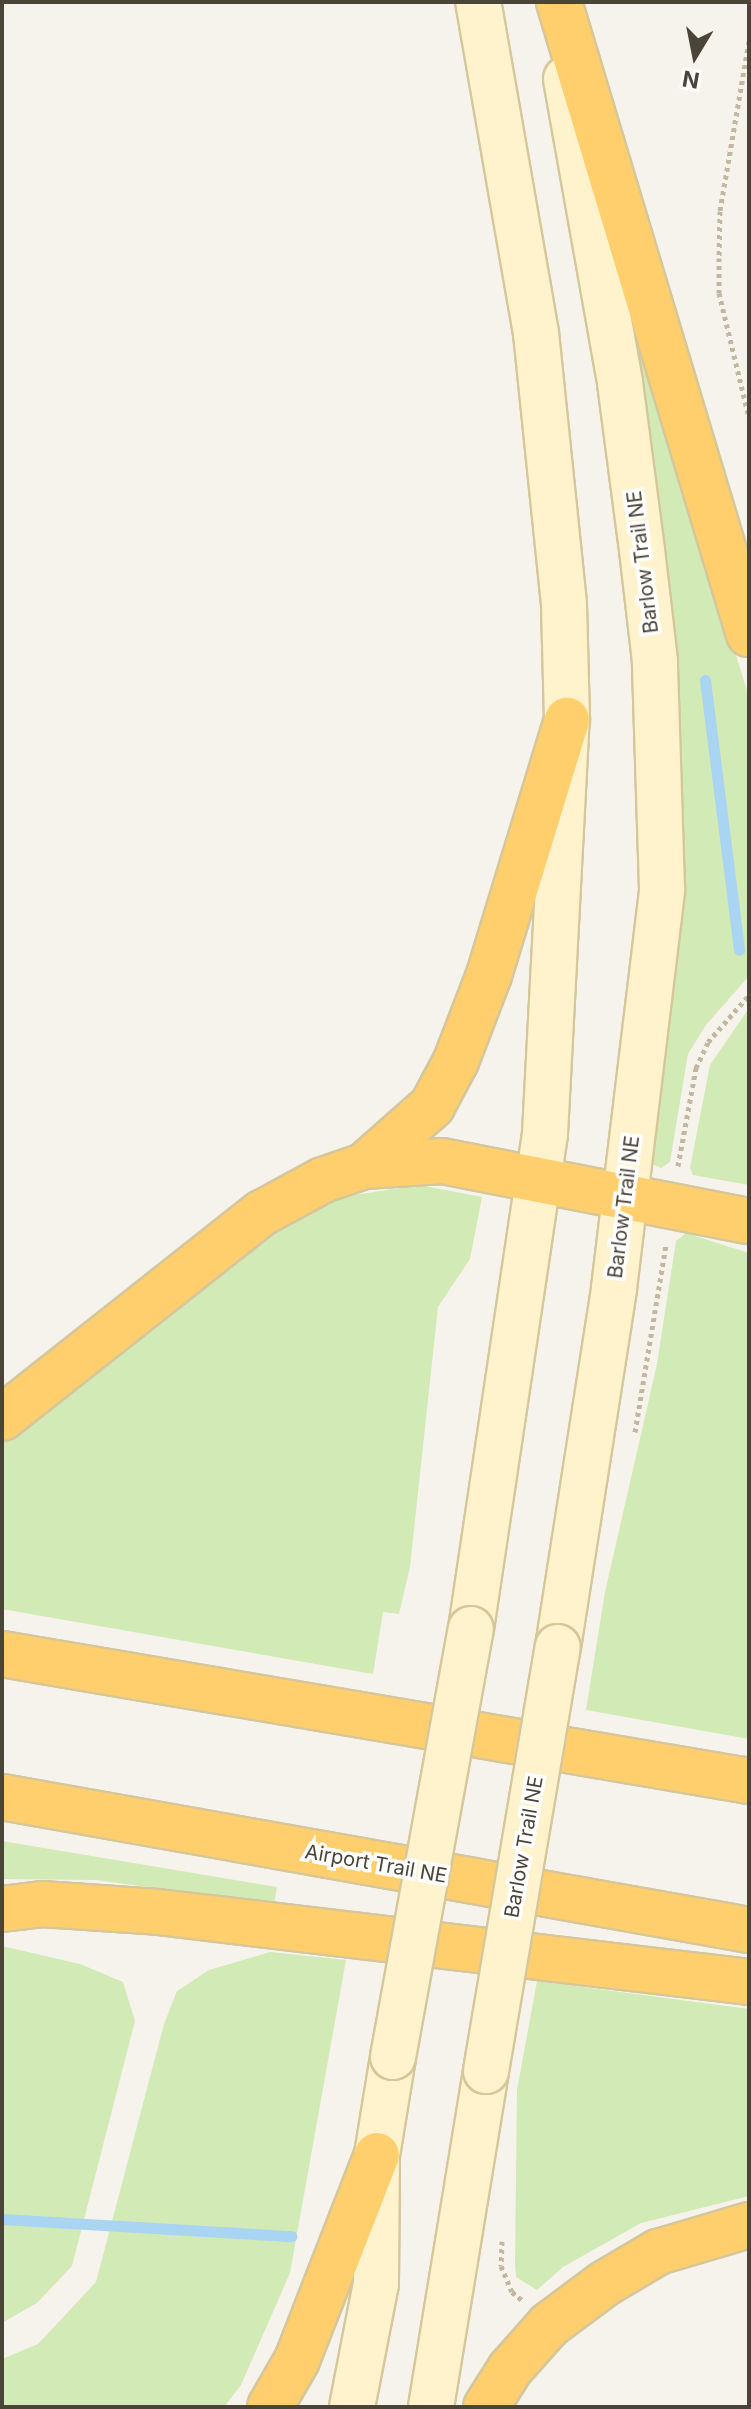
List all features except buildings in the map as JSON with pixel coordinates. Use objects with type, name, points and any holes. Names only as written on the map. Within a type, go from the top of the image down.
[{"type":"highway","points":[[559,2],[749,634]]},
{"type":"highway","points":[[364,1166],[432,1106],[456,1061],[489,975],[567,720]]},
{"type":"highway","points":[[2,1418],[262,1213],[323,1180],[364,1166],[442,1161],[749,1221]]},
{"type":"highway","points":[[2,1654],[749,1781]]},
{"type":"highway","name":"Airport Trail NE","points":[[2,1797],[749,1930]]},
{"type":"highway","points":[[2,1909],[42,1904],[158,1912],[749,1982]]},
{"type":"highway","points":[[270,2407],[297,2360],[377,2155]]},
{"type":"highway","points":[[486,2407],[510,2369],[549,2325],[604,2284],[658,2252],[749,2225]]},
{"type":"main road","points":[[352,2407],[376,2283],[377,2155],[471,1629],[539,1181],[567,720],[564,604],[536,333],[478,2]]},
{"type":"main road","name":"Barlow Trail NE","points":[[431,2407],[558,1647],[625,1197],[662,889],[655,661],[620,382],[553,2]]},
{"type":"path","points":[[749,41],[720,211],[719,293],[749,418]]},
{"type":"path","points":[[677,1167],[696,1068],[708,1042],[749,995]]},
{"type":"green space","points":[[641,349],[749,697],[749,976],[706,1025],[688,1054],[670,1162],[661,1168],[652,1164],[668,595],[634,351]]},
{"type":"green space","points":[[749,1008],[749,1185],[693,1175],[690,1168],[710,1065]]},
{"type":"green space","points":[[419,1185],[482,1197],[470,1259],[438,1307],[410,1567],[399,1614],[383,1612],[373,1674],[2,1609],[2,1443],[235,1254],[287,1222],[335,1198]]},
{"type":"green space","points":[[686,1233],[749,1253],[749,1739],[586,1710],[605,1592],[657,1364],[676,1241]]},
{"type":"green space","points":[[2,1841],[277,1887],[274,1904],[96,1880],[2,1879]]},
{"type":"green space","points":[[2,1946],[80,1964],[123,1982],[135,2021],[72,2266],[37,2303],[2,2323]]},
{"type":"green space","points":[[270,1952],[346,1960],[290,2273],[241,2385],[224,2407],[2,2407],[2,2359],[38,2344],[96,2282],[164,2024],[177,1991],[209,1970]]},
{"type":"green space","points":[[537,1981],[749,2009],[749,2196],[641,2223],[563,2267],[537,2290],[516,2277],[515,2264],[517,2090]]},
{"type":"waterway","points":[[705,680],[739,950]]},
{"type":"waterway","points":[[2,2219],[292,2236]]}]
